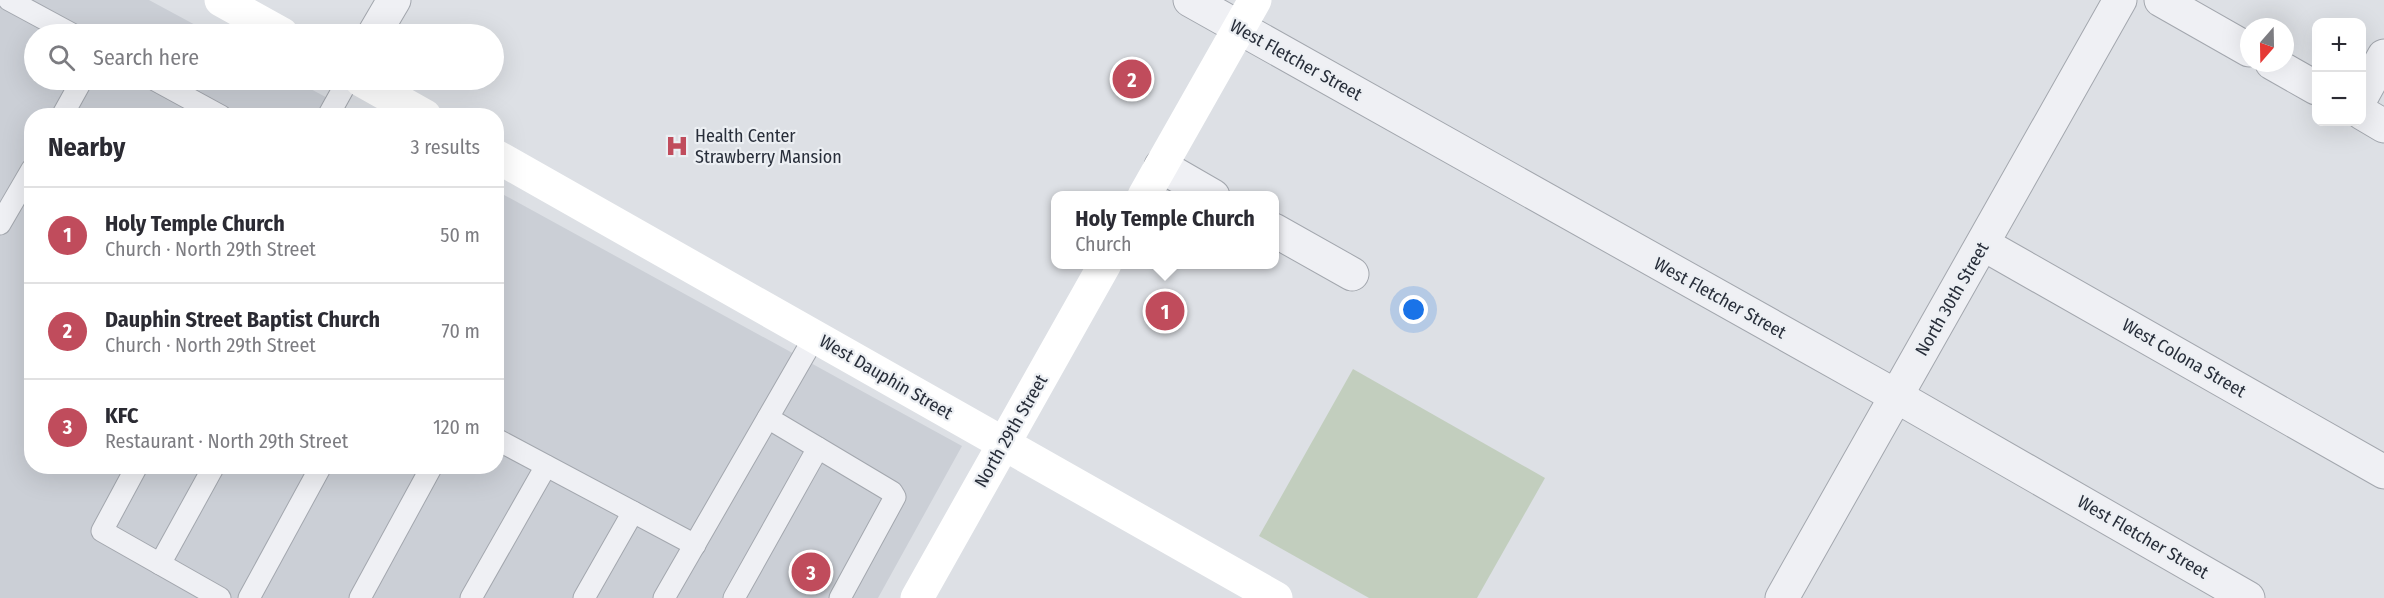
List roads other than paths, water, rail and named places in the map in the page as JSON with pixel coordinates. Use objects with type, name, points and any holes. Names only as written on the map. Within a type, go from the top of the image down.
[{"type":"street","points":[[221,0],[264,24]]},
{"type":"street","points":[[380,24],[394,0]]},
{"type":"street","name":"West Fletcher Street","points":[[1190,0],[1896,396],[2248,598]]},
{"type":"street","points":[[1146,191],[1255,0]]},
{"type":"street","name":"North 30th Street","points":[[1782,598],[2120,0]]},
{"type":"street","points":[[2161,0],[2240,45]]},
{"type":"street","points":[[2366,87],[2384,56]]},
{"type":"street","points":[[2288,72],[2312,86]]},
{"type":"street","points":[[379,90],[411,108]]},
{"type":"street","points":[[2366,116],[2384,126]]},
{"type":"street","name":"West Dauphin Street","points":[[504,161],[1276,598]]},
{"type":"street","points":[[1161,166],[1206,191]]},
{"type":"street","points":[[1279,232],[1352,274]]},
{"type":"street","name":"West Colona Street","points":[[1983,244],[2384,472]]},
{"type":"street","name":"North 29th Street","points":[[917,598],[1102,269]]},
{"type":"lane","points":[[9,0],[53,24]]},
{"type":"lane","points":[[66,108],[76,90]]},
{"type":"lane","points":[[173,90],[206,108]]},
{"type":"lane","points":[[332,108],[342,90]]},
{"type":"lane","points":[[0,224],[24,183]]},
{"type":"lane","points":[[664,598],[815,336]]},
{"type":"lane","points":[[768,418],[892,492],[895,497],[840,598]]},
{"type":"lane","points":[[504,443],[695,545]]},
{"type":"lane","points":[[734,598],[818,448]]},
{"type":"lane","points":[[471,598],[546,466]]},
{"type":"lane","points":[[133,474],[102,531],[220,598]]},
{"type":"lane","points":[[160,564],[210,474]]},
{"type":"lane","points":[[249,598],[317,474]]},
{"type":"lane","points":[[360,598],[428,474]]},
{"type":"lane","points":[[584,598],[633,512]]},
{"type":"place","name":"Dauphin Street Baptist Church","points":[[1132,79]]},
{"type":"place","name":"Health Center Strawberry Mansion","points":[[677,146]]},
{"type":"place","name":"Holy Temple Church","points":[[1165,311]]},
{"type":"place","name":"KFC","points":[[811,572]]}]
